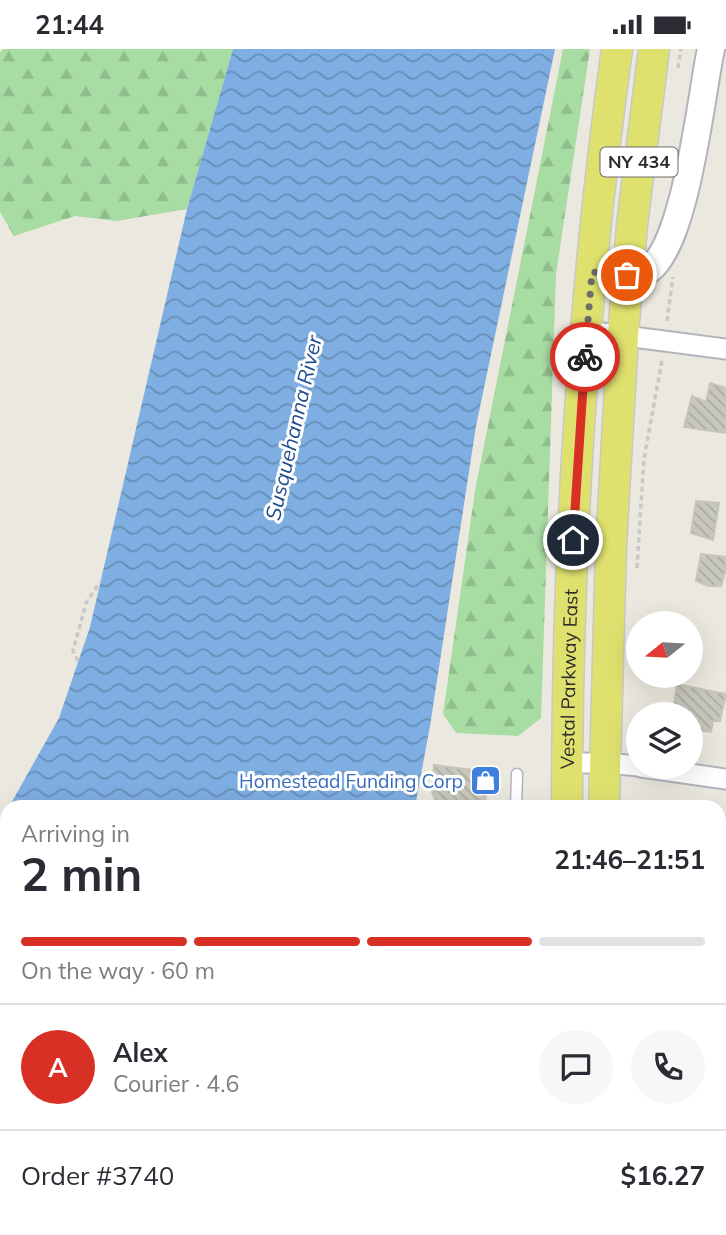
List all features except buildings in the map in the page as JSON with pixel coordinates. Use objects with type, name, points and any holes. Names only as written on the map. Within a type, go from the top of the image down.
[{"type":"main road","name":"Vestal Parkway East","points":[[567,800],[571,567],[592,272],[617,49]]},
{"type":"main road","name":"Vestal Parkway East","points":[[604,800],[611,547],[623,335],[642,134],[654,49]]},
{"type":"street","points":[[592,272],[637,275],[653,267],[673,235],[685,190],[711,49]]},
{"type":"street","points":[[587,331],[726,349]]},
{"type":"street","points":[[567,763],[626,765]]},
{"type":"street","points":[[703,776],[726,779]]},
{"type":"lane","points":[[516,800],[517,774]]},
{"type":"path","points":[[677,76],[681,49]]},
{"type":"path","points":[[636,576],[644,459],[675,270]]},
{"type":"path","points":[[78,661],[73,651],[86,603],[100,582]]},
{"type":"green space","points":[[3,49],[233,49],[187,209],[117,221],[75,216],[14,236],[0,212],[0,53]]},
{"type":"green space","points":[[563,49],[590,49],[556,274],[541,718],[518,736],[456,733],[443,714],[475,491]]},
{"type":"water","name":"Susquehanna River","points":[[233,49],[555,49],[476,426],[416,800],[13,800],[59,718],[90,627],[187,209]]},
{"type":"way so far","points":[[585,357],[592,272],[627,275]]},
{"type":"place","name":"Homestead Funding Corp","points":[[486,781]]},
{"type":"route","points":[[573,540],[585,357]]}]
